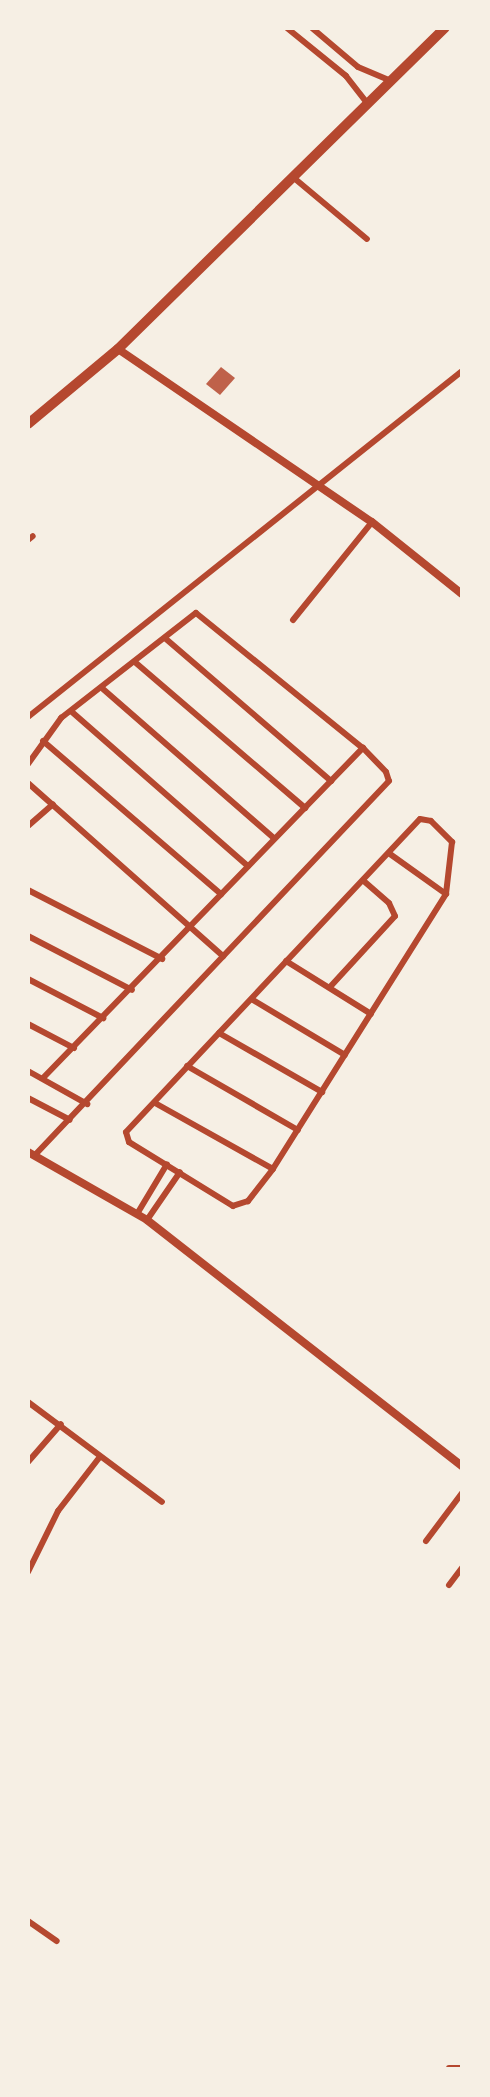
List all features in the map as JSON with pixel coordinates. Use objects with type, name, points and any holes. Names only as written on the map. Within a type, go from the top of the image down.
[{"type":"highway","points":[[28,424],[118,349],[445,28]]},
{"type":"street","points":[[287,28],[346,76],[368,104]]},
{"type":"street","points":[[312,28],[358,67],[391,81]]},
{"type":"street","points":[[294,178],[367,239]]},
{"type":"street","points":[[118,349],[372,522],[462,594]]},
{"type":"street","points":[[28,717],[462,371]]},
{"type":"street","points":[[293,620],[372,522]]},
{"type":"street","points":[[28,764],[61,718],[104,689],[166,639],[189,615],[201,615],[363,748],[386,772],[387,786],[223,956],[87,1104],[32,1154],[147,1220],[462,1466]]},
{"type":"street","points":[[166,639],[332,781]]},
{"type":"street","points":[[136,663],[305,808]]},
{"type":"street","points":[[104,689],[274,838]]},
{"type":"street","points":[[72,712],[248,866]]},
{"type":"street","points":[[43,741],[221,894]]},
{"type":"street","points":[[43,1078],[192,929],[221,894],[363,748]]},
{"type":"street","points":[[28,783],[223,956]]},
{"type":"street","points":[[28,826],[53,804]]},
{"type":"street","points":[[431,821],[452,842],[446,894],[273,1169],[241,1206],[233,1206],[126,1138],[126,1132],[187,1066],[253,1000],[286,961],[390,854],[415,822],[431,821]]},
{"type":"street","points":[[390,854],[446,894]]},
{"type":"street","points":[[330,987],[394,916],[389,903],[364,881]]},
{"type":"street","points":[[28,890],[162,959]]},
{"type":"street","points":[[28,936],[132,990]]},
{"type":"street","points":[[286,961],[371,1014]]},
{"type":"street","points":[[28,979],[103,1018]]},
{"type":"street","points":[[253,1000],[345,1055]]},
{"type":"street","points":[[28,1024],[74,1048]]},
{"type":"street","points":[[219,1033],[322,1092]]},
{"type":"street","points":[[187,1066],[298,1130]]},
{"type":"street","points":[[28,1071],[87,1104]]},
{"type":"street","points":[[28,1098],[70,1120]]},
{"type":"street","points":[[155,1103],[273,1169]]},
{"type":"street","points":[[137,1214],[166,1164]]},
{"type":"street","points":[[147,1220],[180,1172]]},
{"type":"street","points":[[28,1402],[61,1424],[99,1458],[162,1502]]},
{"type":"street","points":[[28,1462],[61,1424]]},
{"type":"street","points":[[28,1572],[31,1560],[58,1510],[99,1458]]},
{"type":"street","points":[[426,1541],[462,1493]]},
{"type":"street","points":[[449,1585],[462,1568]]},
{"type":"street","points":[[28,1921],[57,1941]]},
{"type":"street","points":[[449,2068],[462,2068]]},
{"type":"building","points":[[221,367],[235,378],[220,395],[206,384]]}]
